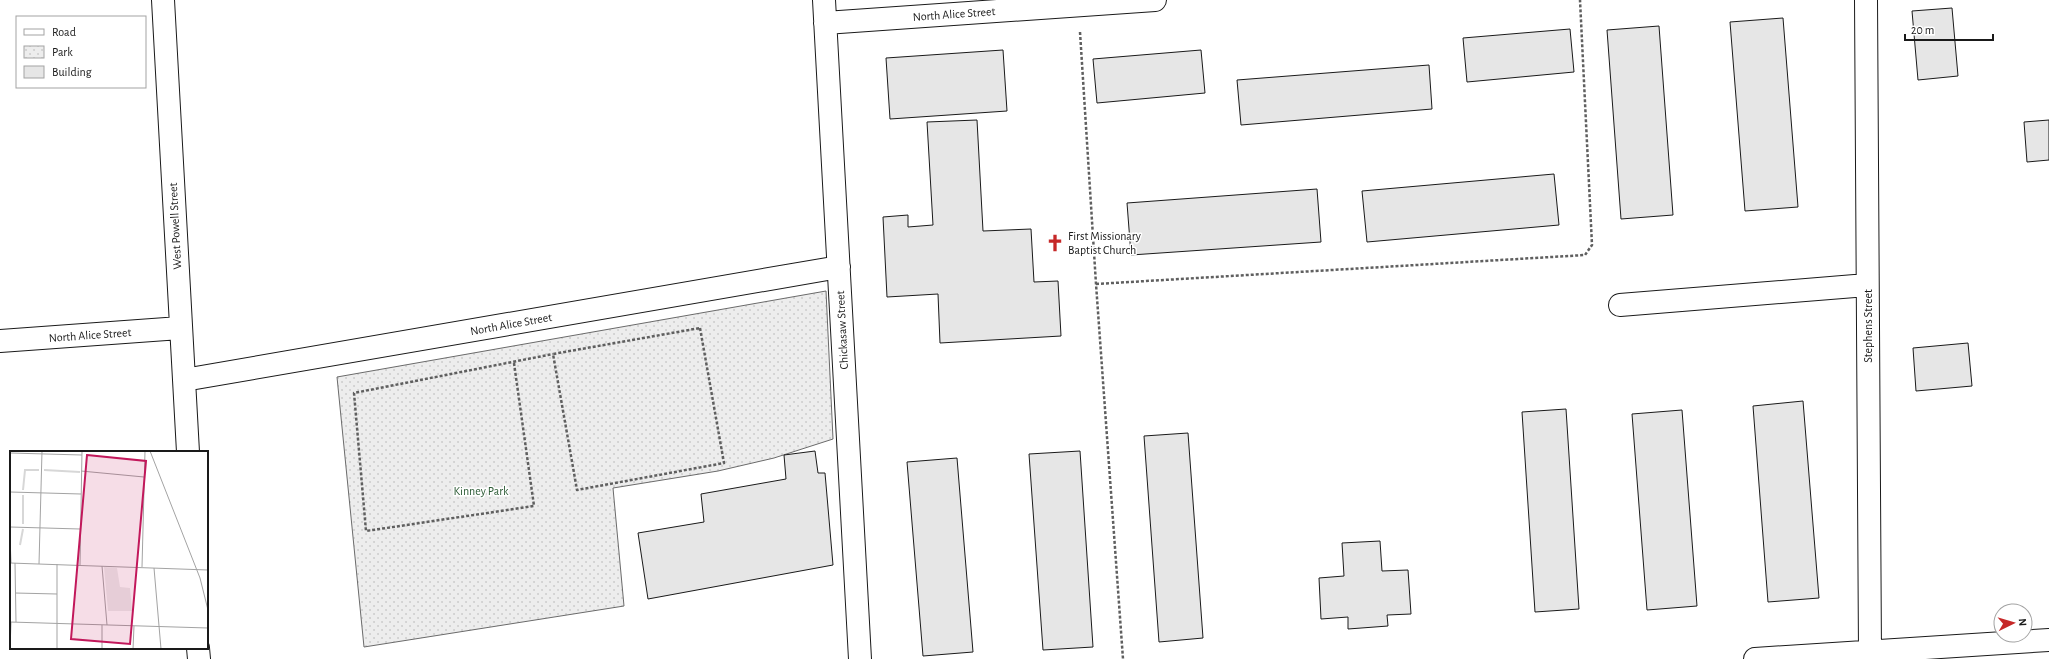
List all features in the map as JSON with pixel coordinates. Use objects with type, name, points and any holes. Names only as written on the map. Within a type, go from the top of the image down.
[{"type":"street","name":"West Powell Street","points":[[164,0],[180,328],[188,451]]},
{"type":"street","name":"Chickasaw Street","points":[[824,0],[860,659]]},
{"type":"street","name":"North Alice Street","points":[[825,23],[1155,0]]},
{"type":"street","name":"Stephens Street","points":[[1866,0],[1870,653]]},
{"type":"street","name":"North Alice Street","points":[[184,380],[839,267]]},
{"type":"street","points":[[1620,306],[1868,286]]},
{"type":"street","name":"North Alice Street","points":[[0,341],[180,328]]},
{"type":"street","points":[[1755,659],[1870,653],[2049,640]]},
{"type":"path","points":[[1096,284],[1585,255],[1592,245],[1580,0]]},
{"type":"path","points":[[1078,5],[1123,659]]},
{"type":"path","points":[[514,363],[534,506],[366,531],[354,393],[514,363],[553,354],[700,328],[724,463],[576,490],[553,354]]},
{"type":"green space","name":"Kinney Park","points":[[826,291],[833,439],[774,458],[718,471],[613,488],[624,606],[364,647],[337,377]]},
{"type":"building","points":[[1952,8],[1958,76],[1918,80],[1912,11]]},
{"type":"building","points":[[1783,18],[1798,207],[1745,211],[1730,22]]},
{"type":"building","points":[[1659,26],[1673,215],[1621,219],[1607,30]]},
{"type":"building","points":[[1570,29],[1574,72],[1467,82],[1463,38]]},
{"type":"building","points":[[1003,50],[1007,111],[890,119],[886,58]]},
{"type":"building","points":[[1201,50],[1205,93],[1097,103],[1093,59]]},
{"type":"building","points":[[1429,65],[1432,109],[1241,125],[1237,80]]},
{"type":"building","points":[[977,120],[983,231],[1031,229],[1034,282],[1058,281],[1061,336],[940,343],[938,294],[887,297],[883,217],[908,215],[908,227],[933,225],[927,122]]},
{"type":"building","points":[[2049,120],[2049,160],[2027,162],[2024,122]]},
{"type":"building","points":[[1554,174],[1559,225],[1367,242],[1362,191]]},
{"type":"building","points":[[1317,189],[1321,242],[1131,255],[1127,203]]},
{"type":"building","points":[[1968,343],[1972,386],[1916,391],[1913,348]]},
{"type":"building","points":[[1803,401],[1819,598],[1768,602],[1753,406]]},
{"type":"building","points":[[1566,409],[1579,609],[1535,612],[1522,412]]},
{"type":"building","points":[[1682,410],[1697,606],[1647,610],[1632,414]]},
{"type":"building","points":[[1188,433],[1203,638],[1159,642],[1144,436]]},
{"type":"building","points":[[815,451],[818,473],[825,473],[833,565],[648,599],[638,533],[704,522],[701,494],[786,479],[784,455]]},
{"type":"building","points":[[1080,451],[1093,647],[1043,650],[1029,454]]},
{"type":"building","points":[[957,458],[973,652],[923,656],[907,462]]},
{"type":"building","points":[[1380,541],[1382,571],[1408,570],[1411,614],[1387,615],[1388,626],[1348,629],[1348,617],[1321,619],[1319,578],[1344,576],[1342,543]]},
{"type":"place","name":"First Missionary Baptist Church","points":[[1055,243]]}]
